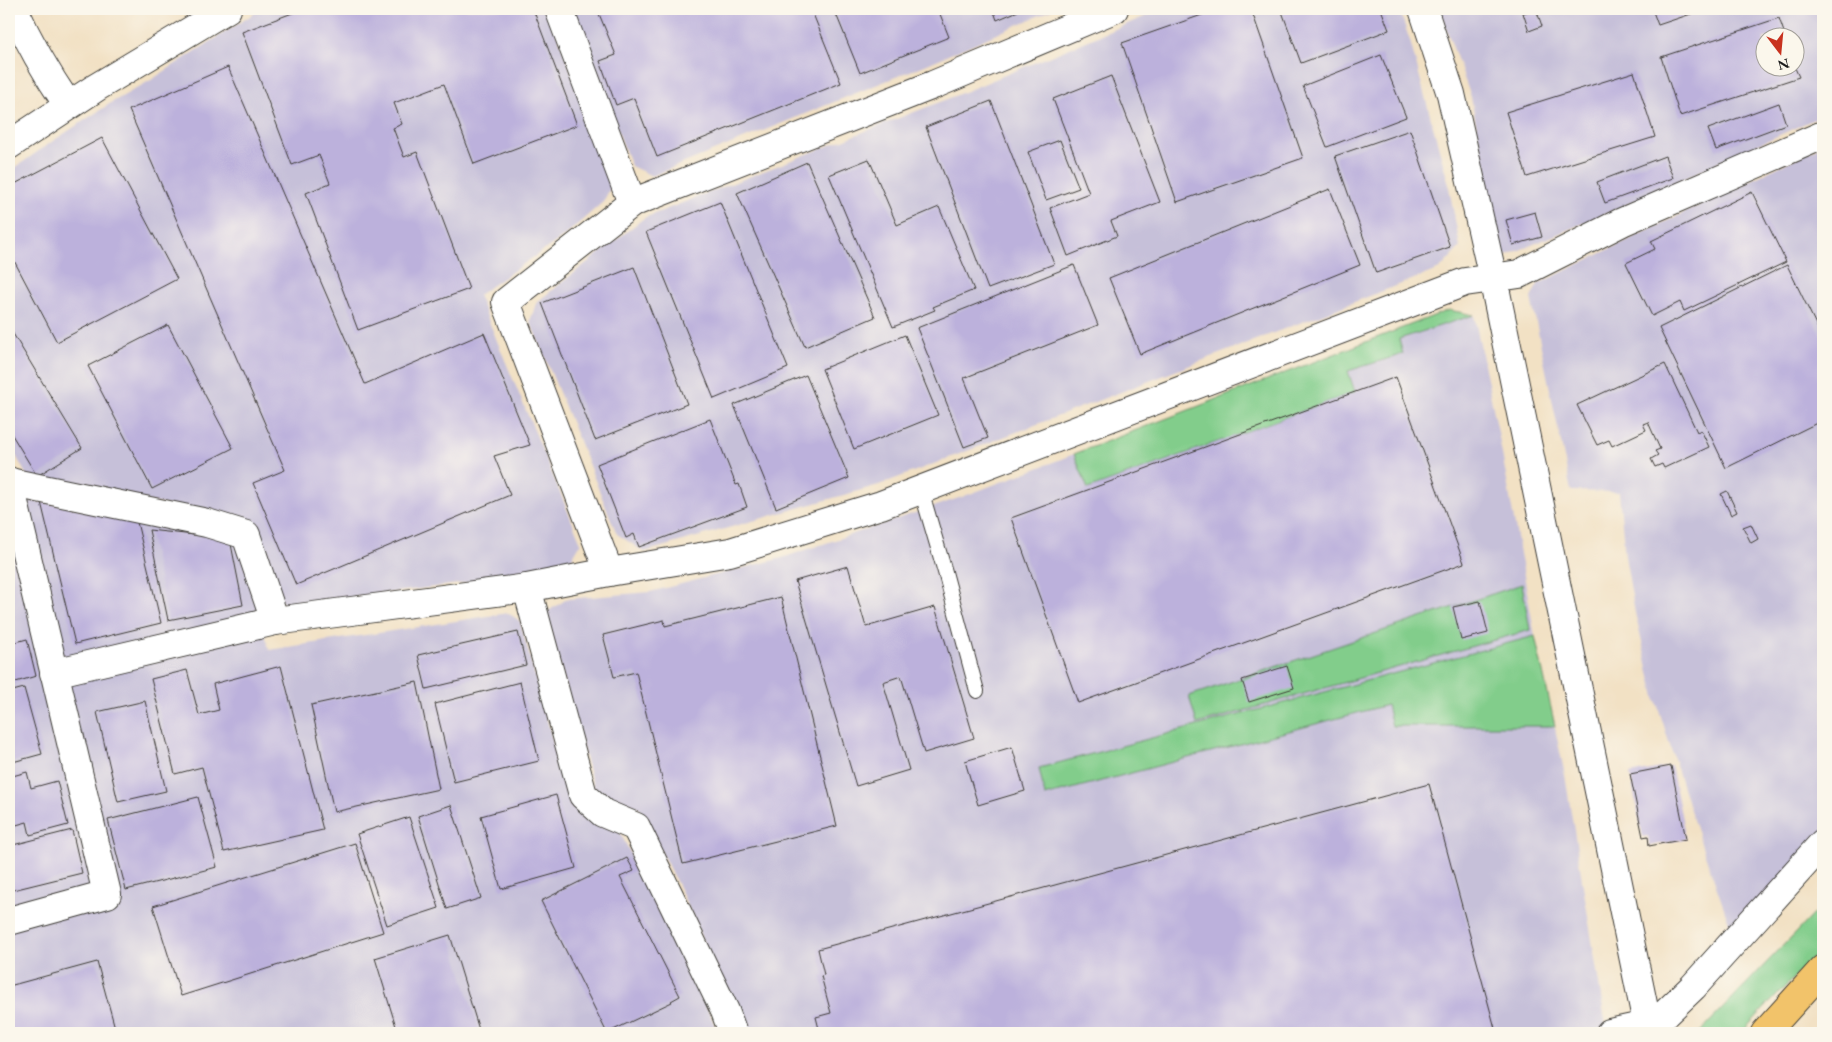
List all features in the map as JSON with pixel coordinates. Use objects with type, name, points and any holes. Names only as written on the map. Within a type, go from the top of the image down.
[{"type":"highway","points":[[1765,1033],[1823,968]]},
{"type":"highway","points":[[1783,1033],[1823,988]]},
{"type":"street","points":[[14,9],[25,34],[68,105]]},
{"type":"street","points":[[9,145],[68,105],[227,9]]},
{"type":"street","points":[[559,9],[632,203]]},
{"type":"street","points":[[609,572],[506,302],[632,203],[933,85],[1114,9]]},
{"type":"street","points":[[1423,9],[1451,94],[1493,278],[1648,1029]]},
{"type":"street","points":[[54,673],[275,621],[527,588],[730,552],[881,505],[1465,282],[1519,274],[1622,222],[1823,136]]},
{"type":"street","points":[[9,921],[108,894],[9,481],[207,523],[246,535],[275,621]]},
{"type":"street","points":[[527,588],[583,795],[603,813],[636,828],[725,1011],[733,1033]]},
{"type":"street","points":[[1610,1033],[1648,1029],[1666,1013],[1694,987],[1823,843]]},
{"type":"lane","points":[[921,490],[946,572],[977,691]]},
{"type":"shaded area","points":[[261,9],[548,9],[613,183],[603,202],[563,237],[478,295],[581,543],[569,563],[521,576],[287,606],[272,595],[251,523],[27,476],[9,443],[9,172],[111,103],[151,80]]},
{"type":"shaded area","points":[[572,9],[1054,9],[925,65],[652,176],[631,166]]},
{"type":"shaded area","points":[[1163,9],[1399,9],[1410,41],[1448,182],[1460,247],[1440,269],[879,485],[644,552],[617,534],[530,321],[537,302],[644,218],[940,102]]},
{"type":"shaded area","points":[[1439,9],[1823,9],[1823,115],[1615,210],[1498,259],[1496,235],[1471,97]]},
{"type":"shaded area","points":[[1823,145],[1823,838],[1732,931],[1695,826],[1655,697],[1635,613],[1625,556],[1619,492],[1571,491],[1531,298],[1538,284]]},
{"type":"shaded area","points":[[1449,310],[1474,315],[1499,437],[1535,636],[1565,775],[1607,1033],[742,1033],[682,893],[638,807],[609,807],[594,789],[545,613],[567,599],[650,592],[782,558],[962,497]]},
{"type":"shaded area","points":[[9,499],[41,502],[237,538],[244,546],[269,650],[508,613],[520,621],[560,767],[574,802],[620,832],[718,1033],[9,1033]]},
{"type":"green space","points":[[1449,310],[1474,315],[1399,339],[1403,354],[1348,371],[1355,392],[1088,489],[1074,454]]},
{"type":"green space","points":[[1522,584],[1530,630],[1197,724],[1189,696]]},
{"type":"green space","points":[[1535,636],[1555,726],[1392,726],[1387,705],[1045,796],[1039,768]]},
{"type":"green space","points":[[1823,904],[1823,947],[1741,1033],[1699,1033]]},
{"type":"building","points":[[303,9],[533,9],[577,125],[474,164],[444,84],[394,103],[402,124],[393,128],[404,157],[417,152],[469,289],[358,330],[306,193],[330,183],[319,155],[292,165],[242,32]]},
{"type":"building","points":[[597,9],[811,9],[841,83],[657,157],[634,98],[616,105],[600,61],[616,55]]},
{"type":"building","points":[[834,9],[938,9],[949,37],[860,73]]},
{"type":"building","points":[[993,9],[1017,9],[1018,11],[997,20]]},
{"type":"building","points":[[1219,9],[1251,9],[1303,158],[1177,202],[1122,43]]},
{"type":"building","points":[[1281,9],[1381,9],[1389,30],[1301,63]]},
{"type":"building","points":[[1536,9],[1542,26],[1529,31],[1523,13]]},
{"type":"building","points":[[1652,9],[1706,9],[1658,25]]},
{"type":"building","points":[[1779,18],[1782,28],[1754,28],[1754,78],[1796,78],[1680,116],[1661,57]]},
{"type":"building","points":[[1381,55],[1406,117],[1327,147],[1303,86]]},
{"type":"building","points":[[228,67],[365,384],[484,333],[530,445],[494,456],[510,495],[296,585],[253,483],[285,470],[129,110]]},
{"type":"building","points":[[1634,72],[1655,137],[1527,177],[1506,112]]},
{"type":"building","points":[[1111,76],[1160,202],[1111,221],[1117,236],[1068,256],[1050,208],[1089,193],[1053,99]]},
{"type":"building","points":[[991,101],[1054,264],[988,289],[926,127]]},
{"type":"building","points":[[1779,103],[1786,124],[1716,150],[1708,129]]},
{"type":"building","points":[[1410,130],[1450,247],[1376,273],[1335,156]]},
{"type":"building","points":[[102,138],[177,279],[57,342],[9,251],[9,187]]},
{"type":"building","points":[[1060,140],[1079,188],[1046,200],[1028,152]]},
{"type":"building","points":[[1665,156],[1673,178],[1605,203],[1597,182]]},
{"type":"building","points":[[869,159],[897,225],[939,207],[974,290],[933,307],[935,310],[893,327],[829,175]]},
{"type":"building","points":[[807,162],[875,317],[805,347],[737,193]]},
{"type":"building","points":[[1330,189],[1360,265],[1140,354],[1109,278]]},
{"type":"building","points":[[1752,192],[1786,262],[1684,311],[1680,302],[1652,316],[1626,263],[1655,249],[1651,241]]},
{"type":"building","points":[[720,202],[788,368],[714,399],[646,232]]},
{"type":"building","points":[[1535,212],[1542,237],[1513,245],[1506,220]]},
{"type":"building","points":[[1074,265],[1098,325],[964,378],[988,438],[964,447],[917,328]]},
{"type":"building","points":[[1787,265],[1823,339],[1823,420],[1726,468],[1659,328]]},
{"type":"building","points":[[634,267],[687,404],[595,440],[542,303]]},
{"type":"building","points":[[168,325],[233,448],[152,489],[88,366]]},
{"type":"building","points":[[9,327],[82,448],[37,476],[9,430]]},
{"type":"building","points":[[905,335],[938,415],[854,449],[822,369]]},
{"type":"building","points":[[1665,364],[1697,432],[1701,430],[1709,447],[1664,468],[1662,464],[1655,467],[1651,459],[1658,455],[1655,451],[1660,449],[1648,422],[1643,424],[1646,430],[1612,446],[1609,440],[1597,445],[1577,405]]},
{"type":"building","points":[[806,375],[849,478],[776,508],[734,405]]},
{"type":"building","points":[[1396,377],[1464,563],[1078,703],[1011,518]]},
{"type":"building","points":[[710,419],[736,485],[739,484],[747,507],[639,547],[634,534],[626,538],[597,464]]},
{"type":"building","points":[[1727,491],[1737,512],[1731,515],[1721,494]]},
{"type":"building","points":[[41,502],[136,518],[161,623],[75,644]]},
{"type":"building","points":[[1751,524],[1758,539],[1751,543],[1743,527]]},
{"type":"building","points":[[149,530],[230,539],[243,605],[168,620]]},
{"type":"building","points":[[848,566],[866,627],[935,607],[974,738],[924,753],[901,676],[883,682],[909,770],[856,786],[795,581]]},
{"type":"building","points":[[781,597],[837,826],[683,864],[636,672],[614,677],[603,635],[664,620],[665,626]]},
{"type":"building","points":[[1480,601],[1488,633],[1461,640],[1453,607]]},
{"type":"building","points":[[518,632],[526,665],[426,689],[418,655]]},
{"type":"building","points":[[27,639],[36,676],[9,684],[9,644]]},
{"type":"building","points":[[281,666],[323,830],[224,852],[202,767],[175,774],[151,679],[187,670],[199,715],[219,710],[213,684]]},
{"type":"building","points":[[1287,666],[1294,688],[1249,702],[1242,680]]},
{"type":"building","points":[[417,682],[439,789],[334,812],[311,705]]},
{"type":"building","points":[[520,682],[539,761],[454,782],[435,704]]},
{"type":"building","points":[[24,688],[42,754],[9,763],[9,692]]},
{"type":"building","points":[[145,701],[166,791],[118,802],[97,712]]},
{"type":"building","points":[[1012,747],[1025,791],[978,805],[965,761]]},
{"type":"building","points":[[1671,766],[1686,839],[1649,846],[1648,836],[1643,837],[1630,774]]},
{"type":"building","points":[[27,772],[31,788],[57,781],[68,825],[30,835],[27,822],[9,827],[9,777]]},
{"type":"building","points":[[1429,784],[1496,1032],[820,1033],[816,1017],[831,1013],[821,976],[824,975],[818,949]]},
{"type":"building","points":[[556,795],[576,868],[501,889],[481,816]]},
{"type":"building","points":[[198,797],[217,867],[126,890],[108,820]]},
{"type":"building","points":[[451,805],[481,898],[447,909],[418,816]]},
{"type":"building","points":[[409,817],[439,908],[387,925],[357,834]]},
{"type":"building","points":[[72,830],[82,873],[9,891],[9,846]]},
{"type":"building","points":[[355,843],[383,932],[181,996],[153,906]]},
{"type":"building","points":[[627,858],[634,871],[620,877],[680,996],[672,1002],[607,1033],[541,901]]},
{"type":"building","points":[[450,935],[480,1033],[398,1033],[375,958]]},
{"type":"building","points":[[97,962],[115,1028],[97,1033],[9,1033],[9,986]]}]
